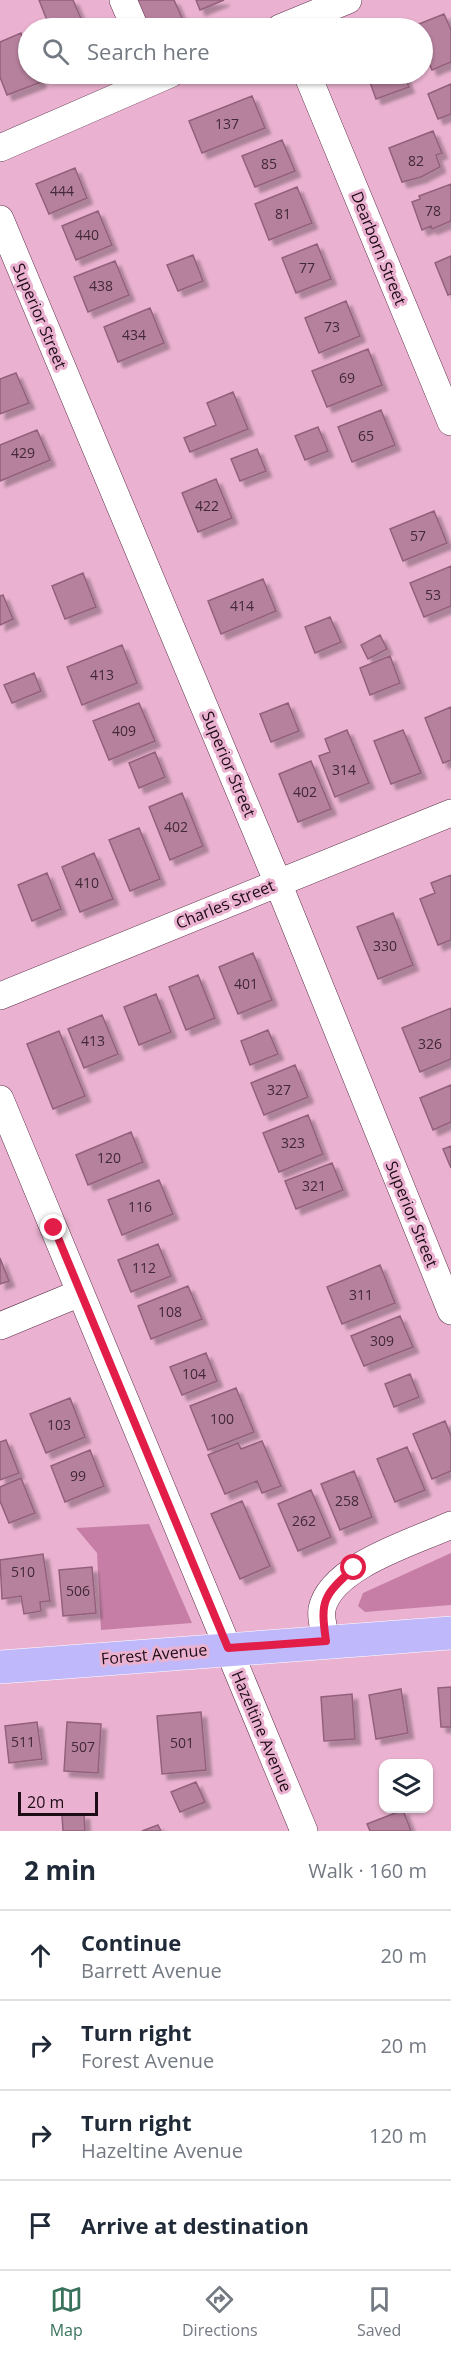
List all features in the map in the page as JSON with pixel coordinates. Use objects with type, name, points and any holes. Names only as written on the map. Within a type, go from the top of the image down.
[{"type":"main road","name":"Forest Avenue","points":[[0,1667],[228,1648],[451,1633]]},
{"type":"street","points":[[123,0],[131,18]]},
{"type":"street","points":[[308,18],[348,0]]},
{"type":"street","points":[[0,148],[140,84]]},
{"type":"street","name":"Dearborn Street","points":[[311,84],[451,422]]},
{"type":"street","name":"Superior Street","points":[[0,219],[278,883],[451,1311]]},
{"type":"street","name":"Charles Street","points":[[0,996],[451,813]]},
{"type":"street","name":"Hazeltine Avenue","points":[[0,1099],[304,1831]]},
{"type":"street","points":[[0,1326],[80,1293]]},
{"type":"street","points":[[326,1641],[322,1610],[330,1589],[354,1568],[451,1525]]},
{"type":"shaded area","points":[[149,1524],[192,1623],[101,1630],[97,1553],[76,1528]]},
{"type":"shaded area","points":[[451,1553],[451,1605],[365,1612],[358,1606],[363,1593]]},
{"type":"building","points":[[39,0],[73,0],[81,18],[46,18]]},
{"type":"building","points":[[137,0],[174,0],[182,18],[144,18]]},
{"type":"building","points":[[196,0],[224,0],[200,10]]},
{"type":"building","points":[[444,14],[451,30],[451,62],[433,70],[433,18]]},
{"type":"building","points":[[18,34],[18,84],[36,84],[7,95],[0,77],[0,42]]},
{"type":"building","points":[[371,84],[408,84],[409,87],[376,99]]},
{"type":"building","points":[[451,84],[451,114],[438,119],[428,94]]},
{"type":"building","points":[[252,96],[265,128],[202,153],[189,121]]},
{"type":"building","points":[[433,131],[442,153],[436,155],[440,167],[421,177],[402,182],[389,148]]},
{"type":"building","points":[[282,140],[295,171],[255,187],[242,156]]},
{"type":"building","points":[[75,168],[87,198],[49,214],[36,184]]},
{"type":"building","points":[[451,184],[451,221],[432,229],[431,226],[422,230],[412,202],[420,199],[419,196]]},
{"type":"building","points":[[297,187],[312,223],[269,240],[255,204]]},
{"type":"building","points":[[98,211],[112,245],[76,260],[62,226]]},
{"type":"building","points":[[317,244],[331,279],[296,293],[282,258]]},
{"type":"building","points":[[193,255],[203,281],[178,291],[167,265]]},
{"type":"building","points":[[451,256],[451,294],[448,295],[435,263]]},
{"type":"building","points":[[115,261],[129,295],[88,312],[74,277]]},
{"type":"building","points":[[346,301],[360,336],[319,353],[305,318]]},
{"type":"building","points":[[150,308],[164,343],[118,362],[104,327]]},
{"type":"building","points":[[368,349],[382,385],[327,407],[312,371]]},
{"type":"building","points":[[16,373],[29,403],[0,414],[0,379]]},
{"type":"building","points":[[233,392],[248,429],[190,452],[184,438],[216,425],[207,403]]},
{"type":"building","points":[[381,410],[395,445],[352,462],[338,427]]},
{"type":"building","points":[[318,427],[328,451],[305,460],[295,436]]},
{"type":"building","points":[[37,430],[50,460],[0,481],[0,445]]},
{"type":"building","points":[[257,449],[266,471],[240,481],[231,459]]},
{"type":"building","points":[[216,479],[232,518],[198,532],[182,493]]},
{"type":"building","points":[[434,511],[447,543],[403,561],[390,529]]},
{"type":"building","points":[[451,566],[451,606],[424,617],[410,583]]},
{"type":"building","points":[[83,573],[96,607],[65,619],[52,586]]},
{"type":"building","points":[[263,579],[276,611],[221,634],[208,601]]},
{"type":"building","points":[[3,595],[13,619],[0,625],[0,596]]},
{"type":"building","points":[[330,617],[341,642],[315,653],[305,627]]},
{"type":"building","points":[[380,635],[387,649],[368,659],[361,645]]},
{"type":"building","points":[[122,645],[137,683],[82,705],[67,667]]},
{"type":"building","points":[[390,656],[400,683],[370,695],[360,668]]},
{"type":"building","points":[[34,673],[41,691],[12,703],[4,685]]},
{"type":"building","points":[[139,703],[155,741],[109,760],[93,721]]},
{"type":"building","points":[[288,703],[299,731],[271,742],[260,714]]},
{"type":"building","points":[[451,707],[451,760],[443,763],[425,718]]},
{"type":"building","points":[[347,730],[369,783],[335,797],[319,756],[330,752],[325,739]]},
{"type":"building","points":[[403,730],[421,773],[391,784],[374,741]]},
{"type":"building","points":[[155,752],[165,777],[139,788],[129,763]]},
{"type":"building","points":[[311,761],[331,809],[298,822],[279,774]]},
{"type":"building","points":[[182,793],[203,846],[170,860],[149,807]]},
{"type":"building","points":[[139,828],[160,879],[130,891],[109,840]]},
{"type":"building","points":[[94,853],[113,899],[80,912],[62,867]]},
{"type":"building","points":[[47,873],[61,909],[32,921],[18,885]]},
{"type":"building","points":[[451,875],[451,940],[438,945],[420,899],[435,893],[431,883]]},
{"type":"building","points":[[393,913],[413,965],[378,979],[357,927]]},
{"type":"building","points":[[253,953],[272,1000],[238,1014],[219,967]]},
{"type":"building","points":[[198,975],[215,1018],[186,1030],[169,987]]},
{"type":"building","points":[[156,994],[171,1032],[139,1045],[124,1007]]},
{"type":"building","points":[[451,1008],[451,1059],[420,1072],[402,1028]]},
{"type":"building","points":[[102,1015],[118,1054],[84,1068],[68,1029]]},
{"type":"building","points":[[268,1030],[278,1054],[250,1065],[241,1041]]},
{"type":"building","points":[[59,1031],[85,1096],[53,1109],[27,1044]]},
{"type":"building","points":[[295,1065],[308,1097],[264,1115],[251,1083]]},
{"type":"building","points":[[451,1085],[451,1122],[433,1130],[420,1098]]},
{"type":"building","points":[[308,1115],[323,1154],[279,1172],[263,1133]]},
{"type":"building","points":[[131,1132],[143,1162],[88,1185],[76,1155]]},
{"type":"building","points":[[451,1146],[451,1168],[443,1149]]},
{"type":"building","points":[[332,1163],[343,1190],[296,1209],[285,1181]]},
{"type":"building","points":[[159,1180],[173,1214],[122,1235],[108,1200]]},
{"type":"building","points":[[158,1244],[171,1276],[131,1292],[118,1260]]},
{"type":"building","points":[[0,1258],[9,1281],[0,1284]]},
{"type":"building","points":[[380,1265],[395,1303],[342,1324],[327,1287]]},
{"type":"building","points":[[188,1286],[202,1319],[151,1339],[138,1306]]},
{"type":"building","points":[[400,1316],[413,1347],[364,1366],[351,1336]]},
{"type":"building","points":[[206,1353],[217,1381],[182,1395],[170,1367]]},
{"type":"building","points":[[410,1374],[419,1397],[394,1407],[385,1384]]},
{"type":"building","points":[[236,1388],[254,1432],[208,1450],[190,1406]]},
{"type":"building","points":[[70,1398],[85,1437],[46,1453],[30,1414]]},
{"type":"building","points":[[445,1421],[451,1436],[451,1471],[432,1479],[413,1434]]},
{"type":"building","points":[[6,1440],[19,1473],[0,1480],[0,1442]]},
{"type":"building","points":[[262,1441],[281,1486],[262,1493],[257,1481],[225,1494],[208,1455],[238,1443],[241,1449]]},
{"type":"building","points":[[407,1447],[425,1490],[395,1502],[377,1459]]},
{"type":"building","points":[[90,1450],[104,1486],[65,1502],[51,1466]]},
{"type":"building","points":[[354,1471],[372,1517],[340,1530],[321,1484]]},
{"type":"building","points":[[21,1478],[35,1513],[9,1523],[0,1501],[0,1487]]},
{"type":"building","points":[[311,1490],[331,1537],[298,1551],[278,1504]]},
{"type":"building","points":[[242,1501],[270,1566],[240,1579],[211,1514]]},
{"type":"building","points":[[43,1554],[50,1601],[40,1602],[41,1611],[24,1614],[21,1596],[2,1599],[0,1560]]},
{"type":"building","points":[[92,1567],[96,1613],[63,1616],[59,1570]]},
{"type":"building","points":[[451,1687],[451,1727],[441,1727],[438,1688]]},
{"type":"building","points":[[401,1689],[408,1733],[376,1739],[369,1695]]},
{"type":"building","points":[[352,1694],[355,1739],[324,1741],[321,1697]]},
{"type":"building","points":[[201,1712],[206,1770],[162,1774],[157,1716]]},
{"type":"building","points":[[37,1722],[42,1759],[9,1763],[5,1726]]},
{"type":"building","points":[[67,1722],[101,1724],[98,1773],[64,1771]]},
{"type":"building","points":[[196,1782],[205,1802],[180,1812],[171,1792]]},
{"type":"building","points":[[395,1813],[404,1813],[411,1831],[370,1831],[367,1824]]},
{"type":"building","points":[[84,1814],[85,1831],[63,1831],[62,1815]]},
{"type":"building","points":[[158,1825],[161,1831],[142,1831]]},
{"type":"route","points":[[54,1228],[228,1648],[326,1641],[322,1610],[330,1589],[354,1568]]}]
